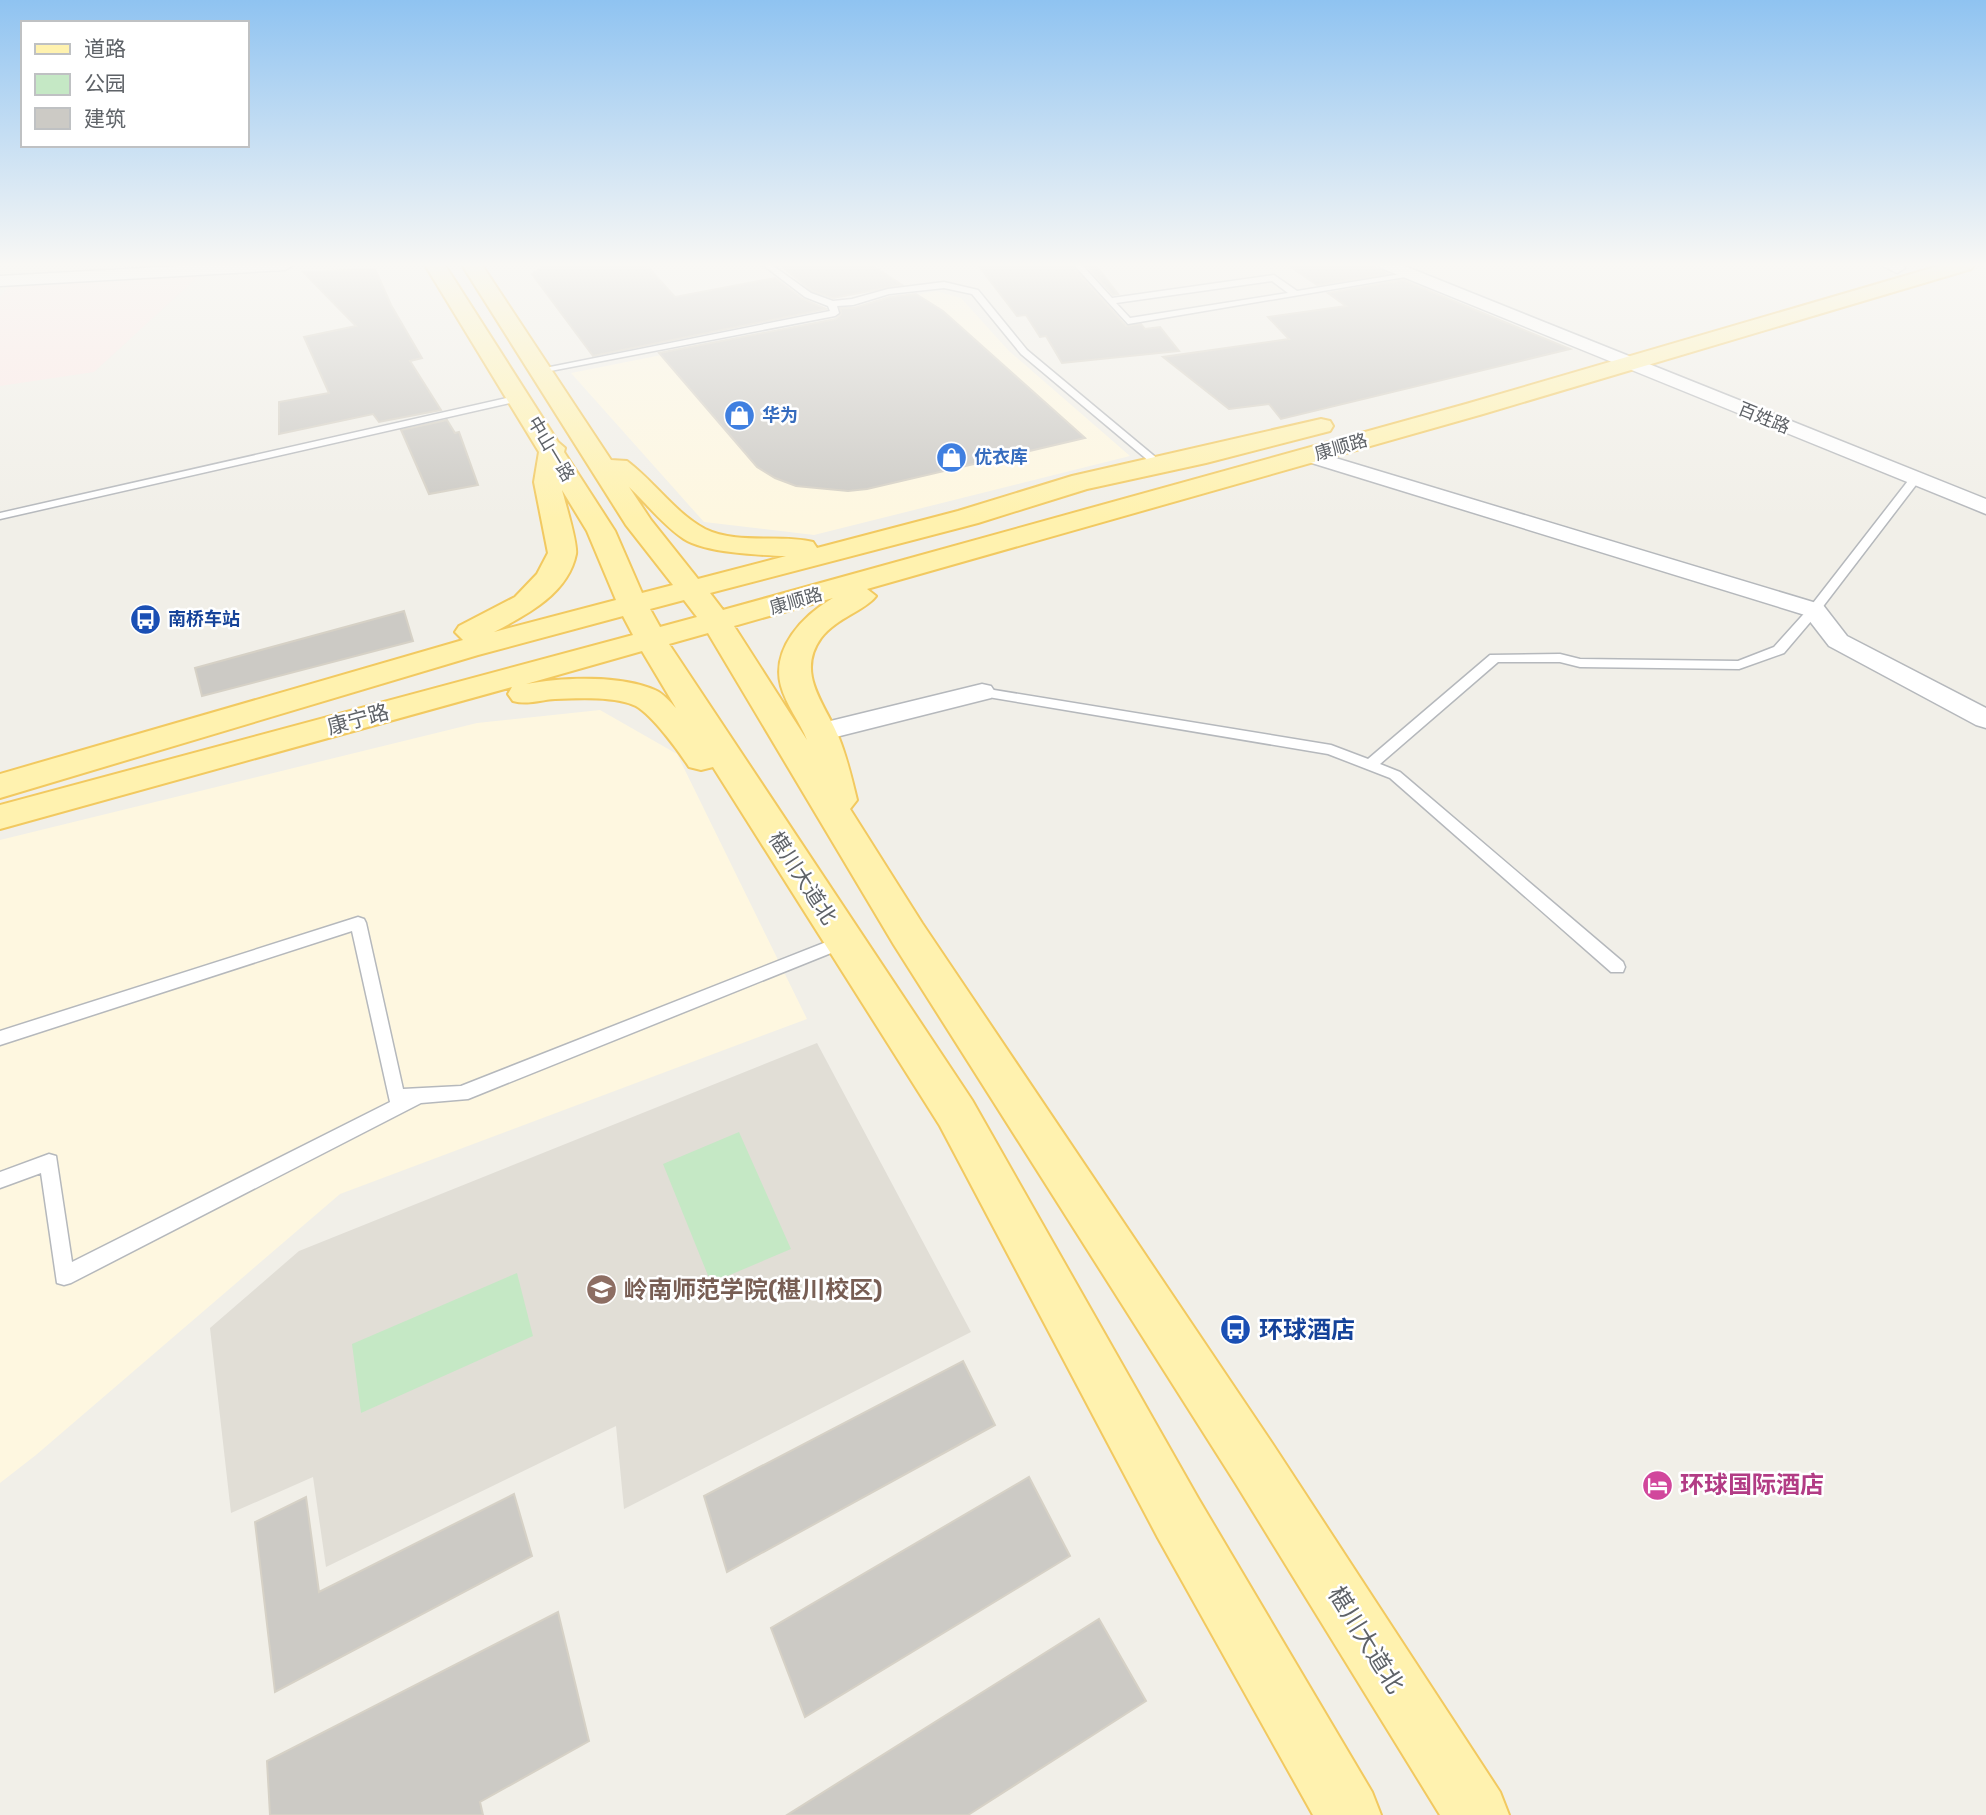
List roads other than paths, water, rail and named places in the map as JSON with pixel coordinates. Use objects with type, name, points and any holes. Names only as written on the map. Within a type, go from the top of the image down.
[{"type":"main road","name":"中山一路","points":[[489,350],[601,531],[633,606],[652,641]]},
{"type":"main road","name":"中山一路","points":[[527,350],[640,526],[717,622]]},
{"type":"main road","points":[[1446,394],[1616,350]]},
{"type":"main road","name":"康顺路","points":[[717,622],[1681,350]]},
{"type":"main road","name":"康顺路","points":[[690,590],[968,517],[1080,482],[1339,421]]},
{"type":"main road","points":[[586,442],[640,483],[664,509],[696,535],[742,546],[807,548],[1080,482]]},
{"type":"main road","points":[[86,760],[185,720],[404,656],[479,629],[526,603],[550,578],[562,553],[547,482],[552,448]]},
{"type":"main road","points":[[810,745],[796,683],[798,650],[815,624],[849,600],[931,572],[998,544]]},
{"type":"main road","name":"康宁路","points":[[0,786],[369,675],[690,590]]},
{"type":"main road","points":[[717,622],[810,745]]},
{"type":"main road","name":"康宁路","points":[[0,817],[717,622]]},
{"type":"main road","name":"椹川大道北","points":[[652,641],[956,1113],[1178,1518],[1349,1815]]},
{"type":"main road","points":[[79,796],[217,776],[499,699],[552,689],[600,689],[646,698],[685,736],[720,790],[780,842]]},
{"type":"main road","name":"椹川大道北","points":[[810,745],[846,833],[923,957],[1255,1465],[1477,1815]]},
{"type":"street","name":"百姓路","points":[[1597,350],[1986,507]]},
{"type":"street","points":[[1309,456],[1814,610],[1838,642],[1969,713],[1986,719]]},
{"type":"street","points":[[810,745],[982,692]]},
{"type":"lane","points":[[540,370],[645,350]]},
{"type":"lane","points":[[1022,350],[1160,465]]},
{"type":"lane","points":[[0,516],[520,398]]},
{"type":"lane","points":[[1370,765],[1495,657],[1560,657],[1580,663],[1739,665],[1779,650],[1814,610],[1915,479]]},
{"type":"lane","points":[[982,692],[1331,750],[1395,775],[1616,967]]},
{"type":"lane","points":[[0,1038],[358,923],[396,1097],[462,1094],[845,941]]},
{"type":"lane","points":[[0,1180],[50,1162],[64,1276],[419,1096]]},
{"type":"place","name":"华为","points":[[739,415]]},
{"type":"place","name":"优衣库","points":[[951,457]]},
{"type":"place","name":"南桥车站","points":[[145,619]]},
{"type":"place","name":"岭南师范学院(椹川校区)","points":[[601,1290]]},
{"type":"place","name":"环球酒店","points":[[1236,1330]]},
{"type":"place","name":"环球国际酒店","points":[[1657,1485]]}]
